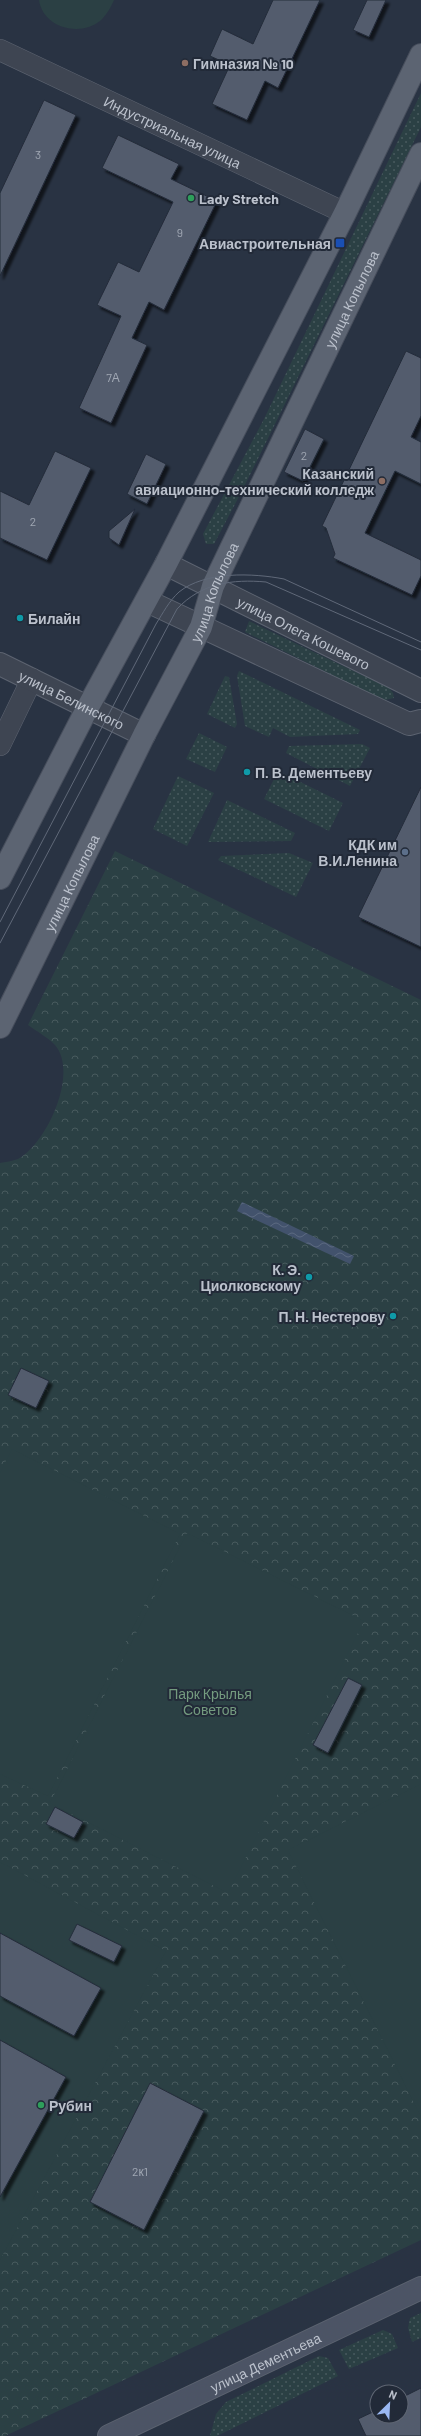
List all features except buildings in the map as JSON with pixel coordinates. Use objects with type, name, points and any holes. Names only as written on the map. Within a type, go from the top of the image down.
[{"type":"main road","points":[[0,878],[88,708],[166,564],[345,212],[421,55]]},
{"type":"main road","name":"улица Копылова","points":[[0,1027],[144,734],[202,627],[212,588],[421,154]]},
{"type":"main road","name":"улица Дементьева","points":[[110,2436],[421,2288]]},
{"type":"street","name":"Индустриальная улица","points":[[0,50],[345,212]]},
{"type":"street","name":"улица Олега Кошевого","points":[[166,564],[421,691]]},
{"type":"street","points":[[147,601],[409,724],[421,721]]},
{"type":"street","name":"улица Белинского","points":[[0,664],[144,734]]},
{"type":"street","points":[[0,745],[32,679]]},
{"type":"green space","points":[[39,0],[114,0],[100,21],[92,26],[73,29],[55,23],[47,17],[42,10]]},
{"type":"green space","points":[[421,93],[421,127],[243,489],[214,544],[206,544],[203,534],[264,419]]},
{"type":"green space","points":[[249,621],[389,688],[393,693],[394,698],[385,700],[373,695],[245,632]]},
{"type":"green space","points":[[239,671],[360,730],[358,734],[290,737],[273,728],[269,737],[245,726],[237,676]]},
{"type":"green space","points":[[225,676],[229,677],[237,724],[235,728],[207,714]]},
{"type":"green space","points":[[199,733],[227,747],[215,772],[186,759]]},
{"type":"green space","points":[[362,744],[370,748],[350,786],[286,753],[289,746]]},
{"type":"green space","points":[[278,771],[343,803],[329,831],[264,799]]},
{"type":"green space","points":[[178,776],[214,793],[187,846],[153,829]]},
{"type":"green space","points":[[227,800],[295,833],[291,841],[208,842]]},
{"type":"green space","name":"Парк Крылья Советов","points":[[115,851],[421,1000],[421,2240],[5,2436],[0,2436],[0,1163],[18,1159],[29,1151],[49,1123],[56,1106],[61,1089],[63,1072],[61,1057],[52,1042],[28,1025]]},
{"type":"green space","points":[[289,853],[313,863],[296,897],[218,860],[221,856]]},
{"type":"green space","points":[[12,1449],[180,1534],[48,1796],[0,1774],[0,1473]]},
{"type":"green space","points":[[187,1533],[364,1621],[228,1893],[50,1803]]},
{"type":"green space","points":[[421,1784],[421,2117],[288,1850]]},
{"type":"green space","name":"Рубин","points":[[0,1862],[166,1951],[0,2260]]},
{"type":"green space","points":[[421,2313],[421,2338],[412,2342],[408,2328],[410,2318]]},
{"type":"green space","points":[[383,2330],[392,2334],[398,2348],[349,2369],[339,2350]]},
{"type":"green space","points":[[319,2356],[328,2358],[338,2376],[217,2436],[210,2436],[216,2414],[226,2402]]},
{"type":"water","points":[[242,1202],[354,1256],[350,1264],[237,1211]]},
{"type":"tram line","points":[[0,922],[156,624],[169,603],[179,592],[202,580],[230,575],[284,579],[421,642]]},
{"type":"tram line","points":[[0,943],[177,609],[196,593],[207,588],[230,582],[266,582],[421,650]]},
{"type":"place","name":"Гимназия № 10","points":[[185,63]]},
{"type":"place","name":"Lady Stretch","points":[[191,198]]},
{"type":"place","name":"Авиастроительная","points":[[340,243]]},
{"type":"place","name":"Казанский авиационно-технический колледж","points":[[382,481]]},
{"type":"place","name":"Билайн","points":[[20,618]]},
{"type":"place","name":"П. В. Дементьеву","points":[[247,772]]},
{"type":"place","name":"КДК им В.И.Ленина","points":[[405,852]]},
{"type":"place","name":"К. Э. Циолковскому","points":[[309,1277]]},
{"type":"place","name":"П. Н. Нестерову","points":[[393,1316]]},
{"type":"place","name":"Рубин","points":[[41,2105]]}]
